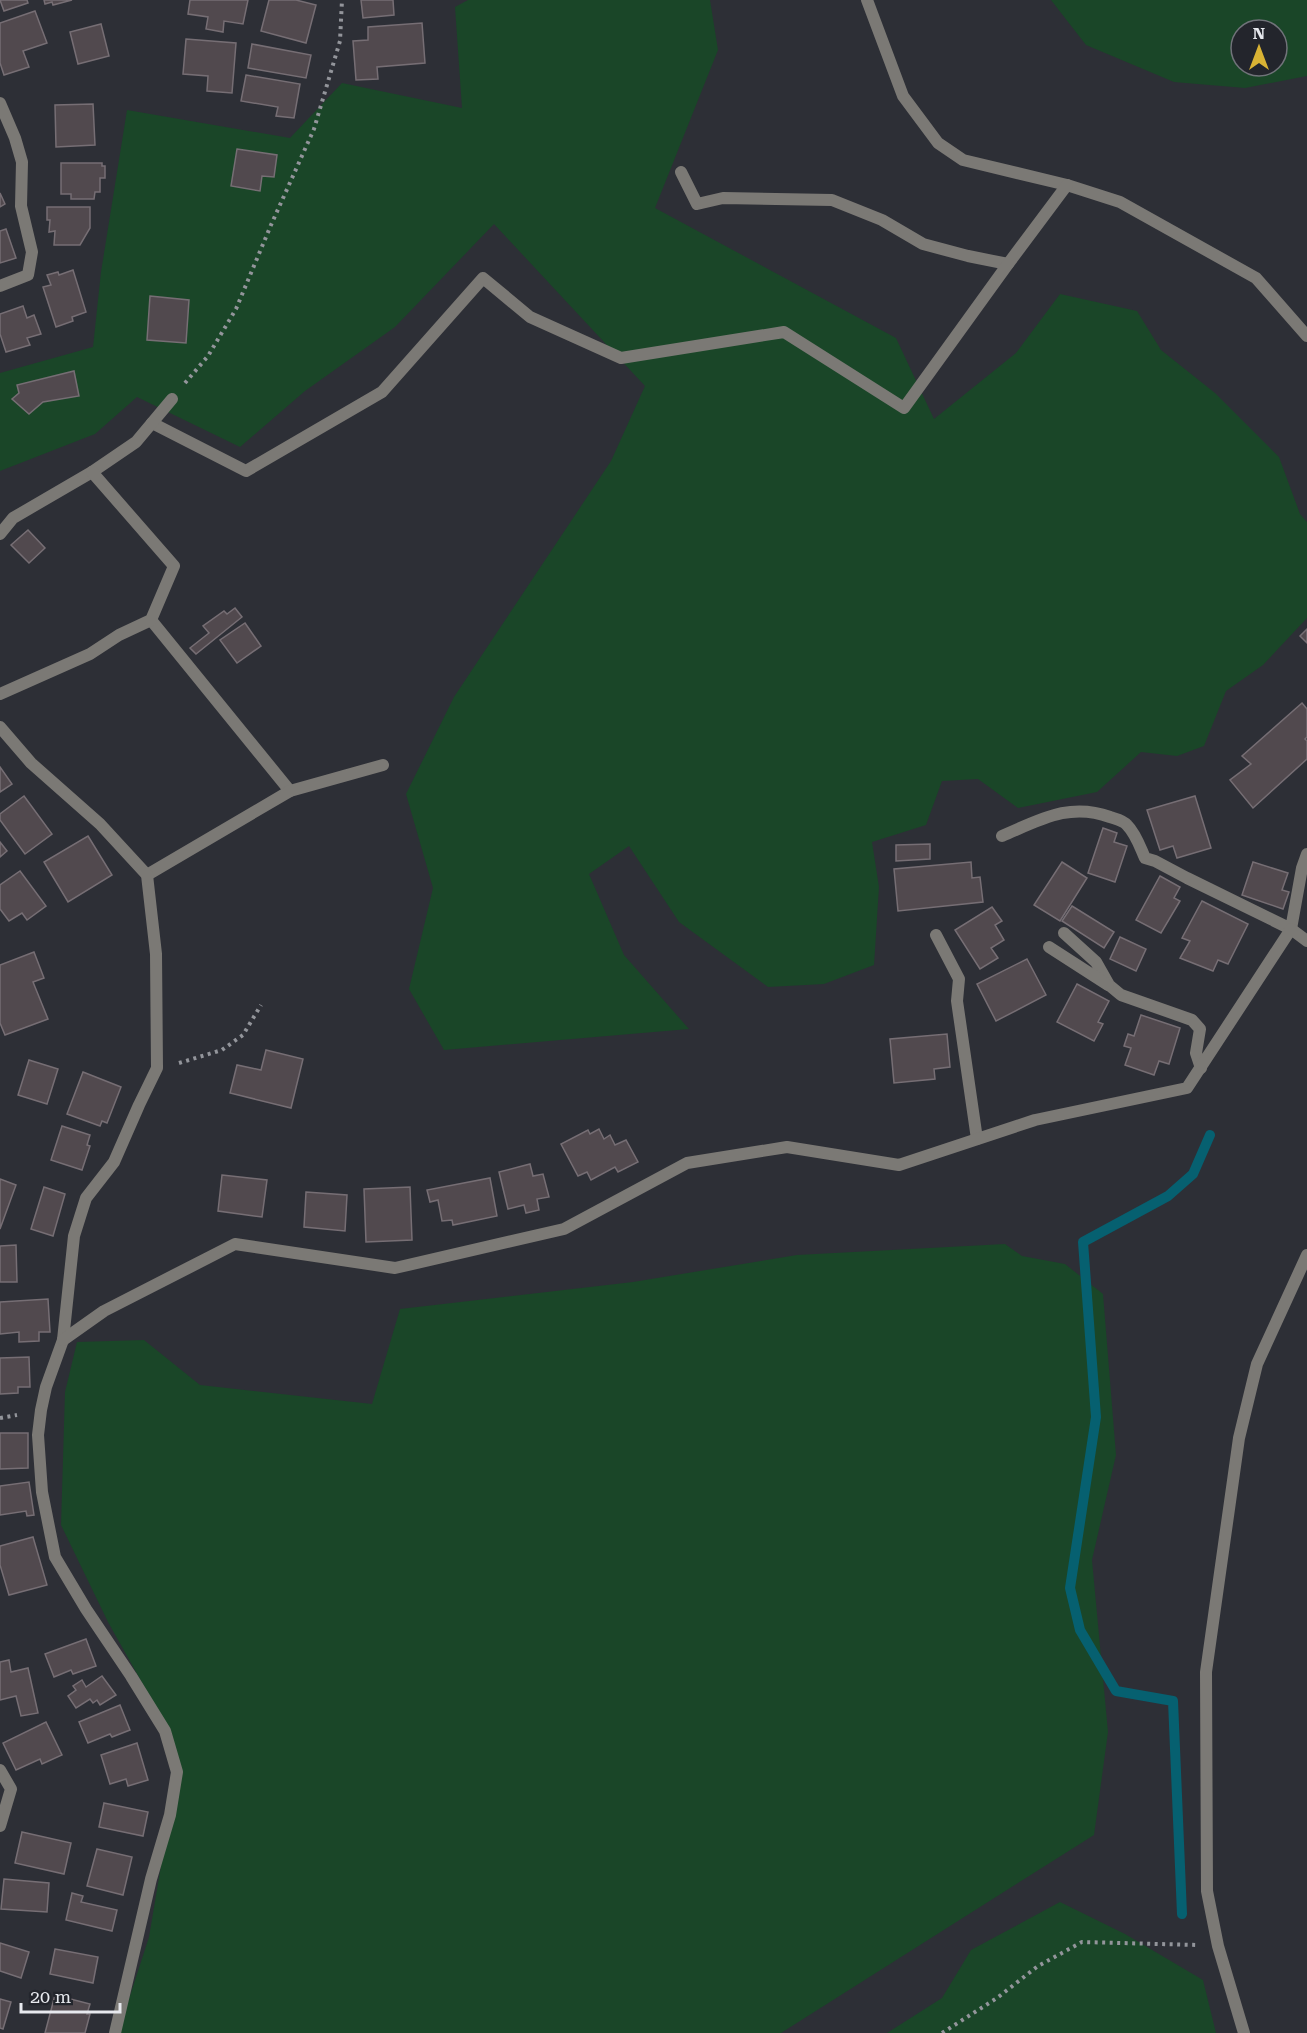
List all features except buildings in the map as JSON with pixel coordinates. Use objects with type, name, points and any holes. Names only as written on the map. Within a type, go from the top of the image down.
[{"type":"street","points":[[867,0],[903,96],[938,143],[963,160],[1067,185],[1120,202],[1256,278],[1307,336]]},
{"type":"street","points":[[0,103],[15,138],[22,162],[21,206],[32,252],[28,275],[0,286]]},
{"type":"street","points":[[681,172],[698,204],[723,198],[832,200],[882,220],[923,244],[1008,264]]},
{"type":"street","points":[[152,423],[246,471],[382,392],[483,278],[530,317],[621,358],[784,332],[904,408],[1067,185]]},
{"type":"street","points":[[0,534],[13,518],[92,472],[136,441],[172,399]]},
{"type":"street","points":[[0,694],[79,659],[119,635],[151,620],[174,566],[92,472]]},
{"type":"street","points":[[151,620],[290,791]]},
{"type":"street","points":[[0,727],[31,763],[100,824],[147,876],[156,954],[157,1068],[114,1162],[86,1198],[74,1236],[63,1340],[46,1387],[38,1435],[42,1492],[55,1557],[165,1731],[177,1772],[170,1815],[151,1879],[116,2033]]},
{"type":"street","points":[[147,876],[290,791],[383,765]]},
{"type":"street","points":[[1002,836],[1051,816],[1075,810],[1100,813],[1125,822],[1134,833],[1145,858],[1291,929],[1307,941]]},
{"type":"street","points":[[63,1340],[104,1311],[235,1244],[395,1268],[564,1229],[687,1163],[787,1148],[899,1165],[1035,1120],[1188,1088],[1291,929],[1302,868],[1307,854]]},
{"type":"street","points":[[1064,933],[1096,962],[1111,987]]},
{"type":"street","points":[[936,935],[959,979],[957,1001],[977,1139]]},
{"type":"street","points":[[1049,947],[1121,995],[1191,1020],[1200,1029],[1196,1053],[1201,1068]]},
{"type":"street","points":[[1244,2033],[1218,1946],[1207,1891],[1206,1672],[1239,1437],[1257,1364],[1307,1255]]},
{"type":"street","points":[[0,1770],[11,1789],[0,1826]]},
{"type":"path","points":[[172,399],[208,356],[236,309],[270,225],[314,129],[340,41],[342,0]]},
{"type":"path","points":[[157,1068],[186,1062],[222,1050],[243,1035],[261,1005]]},
{"type":"path","points":[[942,2033],[998,1998],[1038,1966],[1082,1942],[1218,1946]]},
{"type":"green space","points":[[468,0],[710,0],[718,50],[655,208],[896,338],[934,419],[1016,353],[1060,294],[1137,311],[1161,350],[1215,393],[1279,457],[1300,514],[1307,522],[1307,618],[1263,665],[1226,691],[1204,746],[1177,756],[1141,752],[1097,792],[1018,808],[978,779],[942,781],[926,825],[872,842],[879,887],[874,965],[824,984],[768,987],[679,922],[629,846],[589,874],[624,955],[689,1029],[444,1050],[409,989],[433,888],[406,794],[454,697],[611,461],[645,386],[494,224],[395,327],[305,391],[240,447],[137,397],[95,434],[0,471],[0,373],[93,347],[101,272],[127,110],[290,138],[342,83],[462,108],[455,7]]},
{"type":"green space","points":[[1051,0],[1307,0],[1307,76],[1245,88],[1174,82],[1086,45]]},
{"type":"green space","points":[[1005,1244],[1022,1256],[1065,1264],[1103,1294],[1116,1455],[1092,1560],[1108,1732],[1094,1835],[781,2033],[118,2033],[149,1937],[176,1777],[163,1720],[108,1622],[61,1525],[65,1392],[77,1342],[144,1340],[200,1385],[372,1404],[400,1309],[633,1282],[797,1255]]},
{"type":"green space","points":[[1060,1902],[1125,1934],[1203,1980],[1216,2033],[887,2033],[942,1998],[971,1950]]},
{"type":"waterway","points":[[1182,1914],[1173,1701],[1116,1691],[1080,1630],[1070,1588],[1096,1417],[1083,1242],[1168,1196],[1193,1174],[1210,1135]]}]
